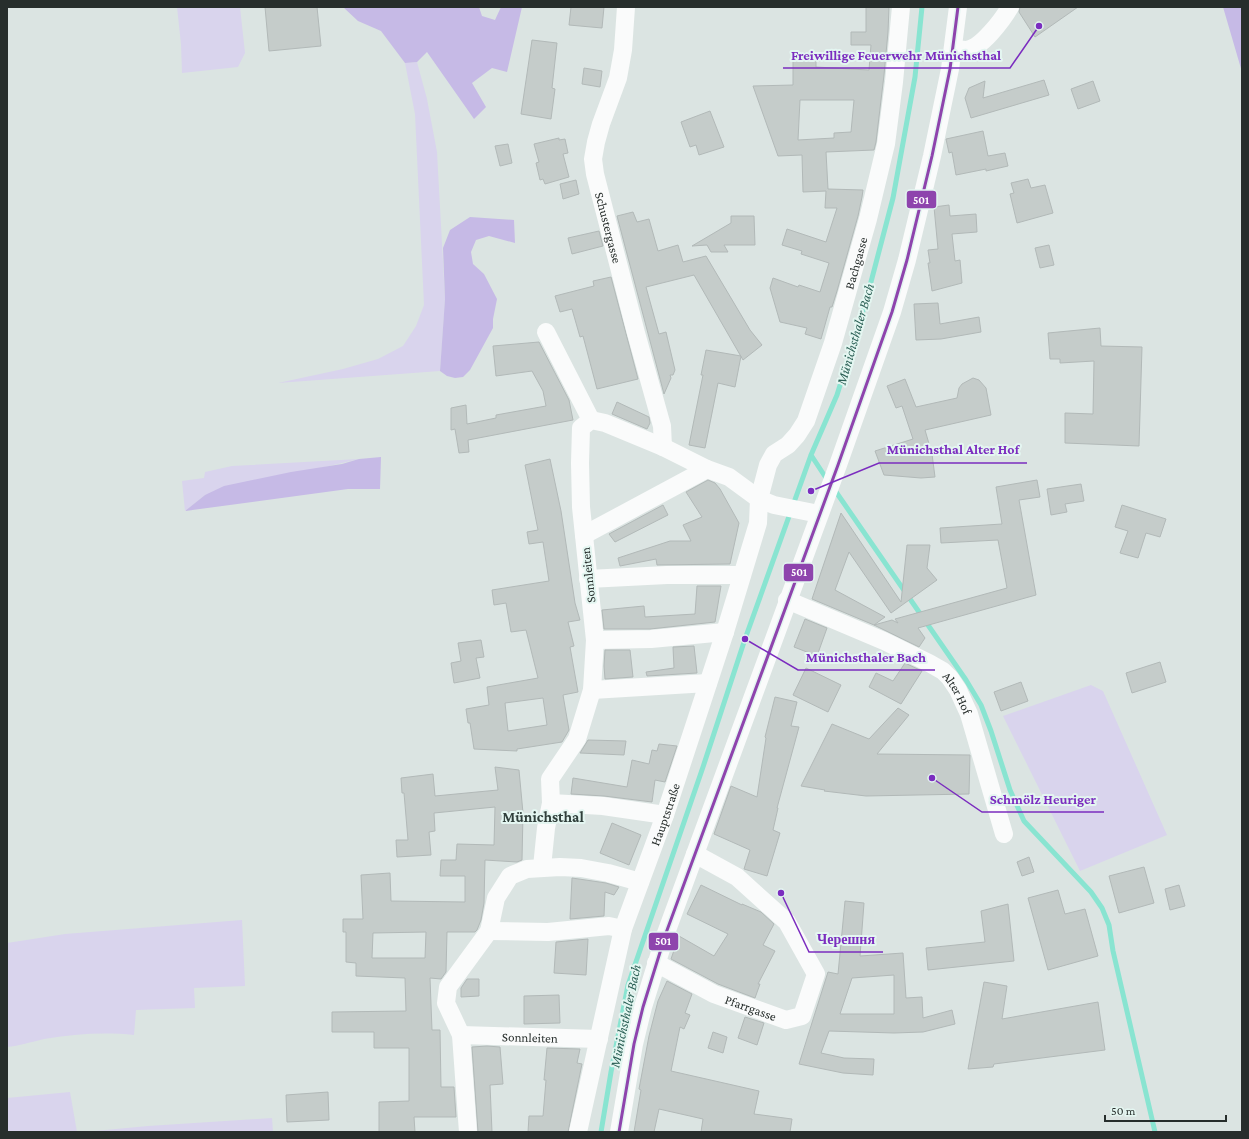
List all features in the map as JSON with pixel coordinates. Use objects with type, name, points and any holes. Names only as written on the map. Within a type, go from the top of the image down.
[{"type":"street","name":"Schustergasse","points":[[626,7],[623,50],[618,78],[601,124],[593,159],[595,174],[636,333],[662,426],[663,447]]},
{"type":"street","name":"Bachgasse","points":[[767,502],[768,465],[774,454],[788,445],[798,435],[806,421],[833,342],[866,227],[886,144],[894,82],[901,7]]},
{"type":"street","points":[[619,1132],[634,1044],[656,963],[787,600],[811,512],[826,494],[834,475],[892,312],[907,260],[932,156],[953,49],[958,7]]},
{"type":"street","points":[[953,49],[967,50],[982,41],[997,25],[1010,7]]},
{"type":"street","points":[[546,332],[591,420],[605,423],[663,447],[707,469],[729,477],[767,502],[811,512]]},
{"type":"street","name":"Sonnleiten","points":[[542,867],[546,828],[551,802],[550,779],[577,739],[592,690],[594,640],[584,534],[580,463],[581,428],[591,420]]},
{"type":"street","points":[[584,534],[707,469]]},
{"type":"street","name":"Hauptstraße","points":[[578,1132],[622,929],[664,815],[725,632],[758,523],[767,502]]},
{"type":"street","points":[[588,579],[667,575],[742,575]]},
{"type":"street","name":"Alter Hof","points":[[787,600],[884,641],[929,663],[943,671],[950,678],[958,690],[969,714],[1004,834]]},
{"type":"street","points":[[594,640],[651,639],[725,632]]},
{"type":"street","points":[[592,690],[708,684]]},
{"type":"street","points":[[551,802],[603,806],[664,815]]},
{"type":"street","name":"Pfarrgasse","points":[[656,963],[714,994],[786,1020],[802,1016],[816,974],[787,922],[736,877],[695,854]]},
{"type":"street","points":[[468,1132],[461,1034],[446,1004],[448,987],[489,931],[496,898],[510,876],[527,869],[542,867],[581,868],[608,873],[640,882]]},
{"type":"street","points":[[489,931],[548,932],[609,926],[622,929]]},
{"type":"street","name":"Sonnleiten","points":[[461,1034],[599,1039]]},
{"type":"shaded area","points":[[177,7],[240,7],[245,53],[238,67],[182,73]]},
{"type":"shaded area","points":[[343,7],[479,7],[482,16],[495,20],[501,7],[522,7],[507,72],[492,68],[472,83],[486,107],[474,119],[427,52],[417,62],[405,63],[381,31],[358,21]]},
{"type":"shaded area","points":[[1223,7],[1241,7],[1242,72]]},
{"type":"shaded area","points":[[417,62],[427,99],[437,152],[445,299],[440,371],[278,383],[343,369],[378,359],[403,346],[416,326],[424,305],[415,114],[405,63]]},
{"type":"shaded area","points":[[470,217],[514,220],[515,243],[489,236],[476,240],[471,252],[473,264],[484,274],[497,299],[493,319],[493,328],[470,370],[463,377],[455,378],[447,376],[440,371],[445,299],[443,248],[450,230]]},
{"type":"shaded area","points":[[381,457],[380,489],[348,489],[185,511],[205,495],[224,486],[291,472],[342,464],[359,459]]},
{"type":"shaded area","points":[[359,459],[205,495],[185,511],[182,481],[204,478],[205,472],[232,466]]},
{"type":"shaded area","points":[[1091,685],[1103,691],[1167,835],[1080,871],[1003,716]]},
{"type":"shaded area","points":[[242,920],[245,986],[194,988],[195,1008],[136,1010],[134,1035],[100,1034],[66,1036],[7,1047],[7,943],[65,934]]},
{"type":"shaded area","points":[[70,1092],[77,1132],[7,1132],[7,1098]]},
{"type":"shaded area","points":[[272,1118],[273,1132],[84,1132],[148,1126]]},
{"type":"building","points":[[265,7],[317,7],[321,46],[269,51]]},
{"type":"building","points":[[571,7],[604,7],[602,28],[569,25]]},
{"type":"building","points":[[866,7],[889,7],[884,75],[874,150],[826,152],[828,189],[863,190],[858,216],[837,291],[832,307],[830,307],[821,339],[805,334],[807,328],[780,322],[770,288],[773,278],[798,287],[799,285],[820,292],[829,263],[801,254],[802,251],[782,245],[787,229],[826,242],[837,208],[825,208],[826,191],[803,192],[802,155],[778,156],[753,86],[793,85],[793,53],[816,53],[816,67],[869,70],[871,45],[851,45],[851,32],[866,32]],"holes":[[[800,100],[854,100],[851,132],[834,133],[834,138],[798,140]]]},
{"type":"building","points":[[1020,7],[1078,7],[1035,37],[1019,12]]},
{"type":"building","points":[[532,40],[557,43],[552,88],[555,89],[551,119],[521,114]]},
{"type":"building","points":[[584,68],[602,71],[600,87],[582,84]]},
{"type":"building","points":[[1044,80],[1049,95],[971,118],[965,98],[969,88],[985,81],[983,98]]},
{"type":"building","points":[[1093,81],[1100,101],[1078,109],[1071,89]]},
{"type":"building","points":[[710,111],[724,147],[699,155],[696,145],[690,147],[681,122]]},
{"type":"building","points":[[983,131],[988,156],[1005,153],[1008,166],[956,175],[952,152],[949,153],[946,139]]},
{"type":"building","points":[[559,138],[559,140],[565,139],[568,153],[563,154],[569,177],[545,184],[543,179],[540,180],[536,163],[539,162],[534,144]]},
{"type":"building","points":[[508,144],[512,163],[500,166],[495,146]]},
{"type":"building","points":[[1028,179],[1031,188],[1045,185],[1053,213],[1017,223],[1010,194],[1014,193],[1011,183]]},
{"type":"building","points":[[576,180],[579,194],[563,199],[560,184]]},
{"type":"building","points":[[949,205],[950,216],[976,214],[977,232],[952,234],[955,261],[960,260],[962,283],[932,291],[928,263],[930,263],[928,250],[938,249],[934,207]]},
{"type":"building","points":[[633,212],[637,222],[649,219],[658,251],[678,245],[683,262],[706,256],[750,330],[762,345],[743,360],[694,275],[646,287],[659,334],[666,332],[675,370],[673,375],[670,375],[671,378],[664,394],[617,216]]},
{"type":"building","points":[[731,216],[754,216],[755,245],[724,245],[728,252],[711,252],[707,245],[692,246],[731,223]]},
{"type":"building","points":[[599,231],[603,246],[572,254],[568,238]]},
{"type":"building","points":[[1049,245],[1054,265],[1040,268],[1035,248]]},
{"type":"building","points":[[611,277],[638,379],[597,389],[583,336],[580,337],[572,309],[560,312],[555,296],[594,286],[593,281]]},
{"type":"building","points":[[938,303],[940,324],[979,317],[981,332],[941,339],[916,340],[914,304]]},
{"type":"building","points":[[1100,328],[1101,346],[1142,347],[1139,446],[1065,443],[1065,413],[1093,414],[1094,361],[1060,363],[1060,359],[1050,359],[1048,333]]},
{"type":"building","points":[[539,342],[569,400],[573,420],[468,440],[469,452],[459,453],[455,429],[451,430],[451,408],[466,405],[467,424],[496,418],[496,415],[546,406],[543,391],[532,371],[496,376],[493,346]]},
{"type":"building","points":[[706,350],[741,356],[735,387],[718,383],[705,448],[689,445],[703,375],[701,375]]},
{"type":"building","points":[[973,378],[979,380],[986,388],[991,415],[925,430],[932,454],[935,477],[921,478],[884,475],[875,451],[913,439],[902,406],[896,408],[887,386],[905,379],[916,407],[957,398],[959,388],[962,384]]},
{"type":"building","points":[[617,402],[649,417],[650,423],[647,429],[612,414]]},
{"type":"building","points":[[550,459],[561,511],[575,603],[580,620],[568,622],[574,646],[570,647],[578,692],[563,695],[569,730],[562,742],[517,749],[517,751],[474,749],[466,709],[489,705],[487,687],[538,678],[526,630],[511,632],[506,603],[494,605],[492,590],[549,581],[543,542],[529,544],[527,532],[538,530],[525,465]],"holes":[[[543,698],[547,725],[508,731],[505,703]]]},
{"type":"building","points":[[708,480],[715,483],[720,489],[739,523],[730,564],[657,565],[656,559],[620,566],[618,558],[670,541],[691,541],[683,525],[702,517],[686,492]]},
{"type":"building","points":[[1037,480],[1040,497],[1019,500],[1036,595],[918,628],[925,638],[919,647],[874,625],[892,620],[898,623],[895,619],[1007,588],[998,540],[941,543],[940,528],[1002,524],[996,487]]},
{"type":"building","points":[[1081,484],[1084,501],[1065,504],[1067,512],[1051,515],[1047,489]]},
{"type":"building","points":[[663,505],[668,515],[615,542],[609,534]]},
{"type":"building","points":[[1122,505],[1166,519],[1160,537],[1146,533],[1138,558],[1120,553],[1128,531],[1115,527]]},
{"type":"building","points":[[841,513],[901,602],[907,545],[930,545],[927,568],[937,580],[891,613],[849,552],[835,590],[885,617],[874,625],[812,599]]},
{"type":"building","points":[[697,586],[721,586],[715,622],[650,629],[604,629],[602,610],[644,606],[645,617],[695,614]]},
{"type":"building","points":[[805,619],[827,628],[817,656],[794,647]]},
{"type":"building","points":[[481,640],[484,657],[476,658],[480,678],[454,683],[451,663],[461,661],[458,643]]},
{"type":"building","points":[[694,646],[697,673],[647,676],[646,672],[674,668],[673,647]]},
{"type":"building","points":[[605,650],[630,650],[633,677],[605,679]]},
{"type":"building","points":[[1160,662],[1166,682],[1132,693],[1126,673]]},
{"type":"building","points":[[905,663],[922,671],[901,704],[869,687],[876,673],[893,681]]},
{"type":"building","points":[[806,668],[841,685],[828,712],[793,695]]},
{"type":"building","points":[[1021,682],[1028,701],[1001,711],[994,692]]},
{"type":"building","points":[[775,697],[797,702],[791,726],[799,727],[777,808],[773,830],[780,833],[767,876],[744,869],[750,850],[714,834],[731,786],[757,797],[765,737]]},
{"type":"building","points":[[898,708],[909,715],[877,754],[970,755],[969,794],[866,796],[824,791],[825,790],[801,786],[832,724],[869,739]]},
{"type":"building","points":[[588,740],[626,741],[624,755],[580,753]]},
{"type":"building","points":[[659,744],[677,746],[665,782],[655,780],[652,802],[604,796],[571,794],[573,778],[627,787],[632,760],[649,764],[652,750],[657,751]]},
{"type":"building","points":[[495,767],[519,770],[523,813],[522,860],[517,862],[485,860],[484,903],[481,920],[477,930],[475,932],[447,932],[446,972],[441,979],[430,978],[432,1030],[440,1030],[441,1087],[454,1087],[456,1117],[414,1117],[415,1132],[379,1132],[379,1102],[409,1101],[409,1048],[374,1048],[374,1032],[332,1032],[332,1012],[406,1011],[405,978],[356,976],[356,963],[346,962],[346,932],[343,932],[343,919],[363,919],[361,875],[390,873],[391,901],[465,902],[465,876],[440,876],[441,860],[456,860],[457,844],[494,845],[495,807],[434,813],[435,831],[429,832],[431,855],[397,857],[396,840],[408,840],[404,793],[402,793],[401,778],[433,774],[435,796],[498,790]],"holes":[[[426,932],[425,958],[372,958],[373,933]]]},
{"type":"building","points":[[612,823],[641,835],[629,865],[600,853]]},
{"type":"building","points":[[1029,857],[1034,872],[1022,876],[1017,862]]},
{"type":"building","points":[[1144,867],[1154,903],[1119,913],[1109,876]]},
{"type":"building","points":[[572,878],[606,883],[619,887],[614,895],[605,892],[604,916],[570,919]]},
{"type":"building","points":[[701,885],[742,905],[761,912],[774,924],[763,945],[775,951],[758,984],[760,984],[755,998],[718,984],[671,959],[679,936],[714,956],[728,934],[687,914]]},
{"type":"building","points":[[1179,885],[1185,906],[1170,910],[1165,889]]},
{"type":"building","points":[[1058,890],[1065,914],[1085,909],[1098,956],[1048,970],[1028,898]]},
{"type":"building","points":[[845,901],[864,903],[860,956],[903,953],[906,998],[922,997],[923,1018],[952,1010],[955,1024],[923,1032],[894,1033],[829,1031],[821,1053],[844,1058],[874,1059],[873,1075],[843,1073],[799,1064],[828,972],[838,974]],"holes":[[[894,975],[894,1014],[840,1014],[852,978]]]},
{"type":"building","points":[[1008,904],[1014,961],[928,970],[926,948],[985,942],[981,911]]},
{"type":"building","points":[[588,939],[586,975],[554,973],[556,942]]},
{"type":"building","points":[[467,979],[479,979],[479,996],[461,997],[461,988]]},
{"type":"building","points":[[667,981],[692,994],[685,1013],[690,1015],[684,1029],[680,1027],[671,1071],[759,1091],[754,1114],[792,1119],[790,1132],[701,1132],[703,1119],[659,1109],[654,1132],[634,1132],[641,1090],[639,1089],[649,1036],[658,1001]]},
{"type":"building","points":[[984,982],[1007,986],[1002,1019],[1098,1002],[1105,1050],[994,1064],[993,1067],[968,1069]]},
{"type":"building","points":[[559,995],[560,1023],[524,1024],[524,996]]},
{"type":"building","points":[[745,1017],[764,1023],[757,1045],[738,1038]]},
{"type":"building","points":[[713,1032],[727,1037],[723,1053],[708,1048]]},
{"type":"building","points":[[472,1047],[500,1047],[503,1084],[490,1085],[492,1132],[478,1132]]},
{"type":"building","points":[[547,1048],[580,1049],[577,1063],[582,1064],[568,1132],[528,1132],[529,1116],[543,1116]]},
{"type":"building","points":[[328,1092],[329,1120],[287,1122],[286,1095]]},
{"type":"waterway","name":"Münichsthaler Bach","points":[[601,1132],[628,985],[703,767],[745,639],[811,455],[837,395],[866,301],[893,198],[915,77],[922,7]]},
{"type":"waterway","points":[[811,455],[828,481]]},
{"type":"waterway","points":[[834,489],[966,680],[981,705],[1010,790],[1024,821],[1091,892],[1102,908],[1109,925],[1113,951],[1155,1132]]},
{"type":"transit line","name":"501","points":[[619,1132],[634,1044],[643,1007],[666,933],[838,465],[892,312],[907,260],[932,156],[950,69],[958,7]]},
{"type":"place","name":"Freiwillige Feuerwehr Münichsthal","points":[[1039,26]]},
{"type":"place","name":"Münichsthal Alter Hof","points":[[811,491]]},
{"type":"place","name":"Münichsthaler Bach","points":[[745,639]]},
{"type":"place","name":"Schmölz Heuriger","points":[[932,778]]},
{"type":"place","name":"Черешня","points":[[781,893]]},
{"type":"district","name":"Münichsthal","points":[[543,817]]}]
